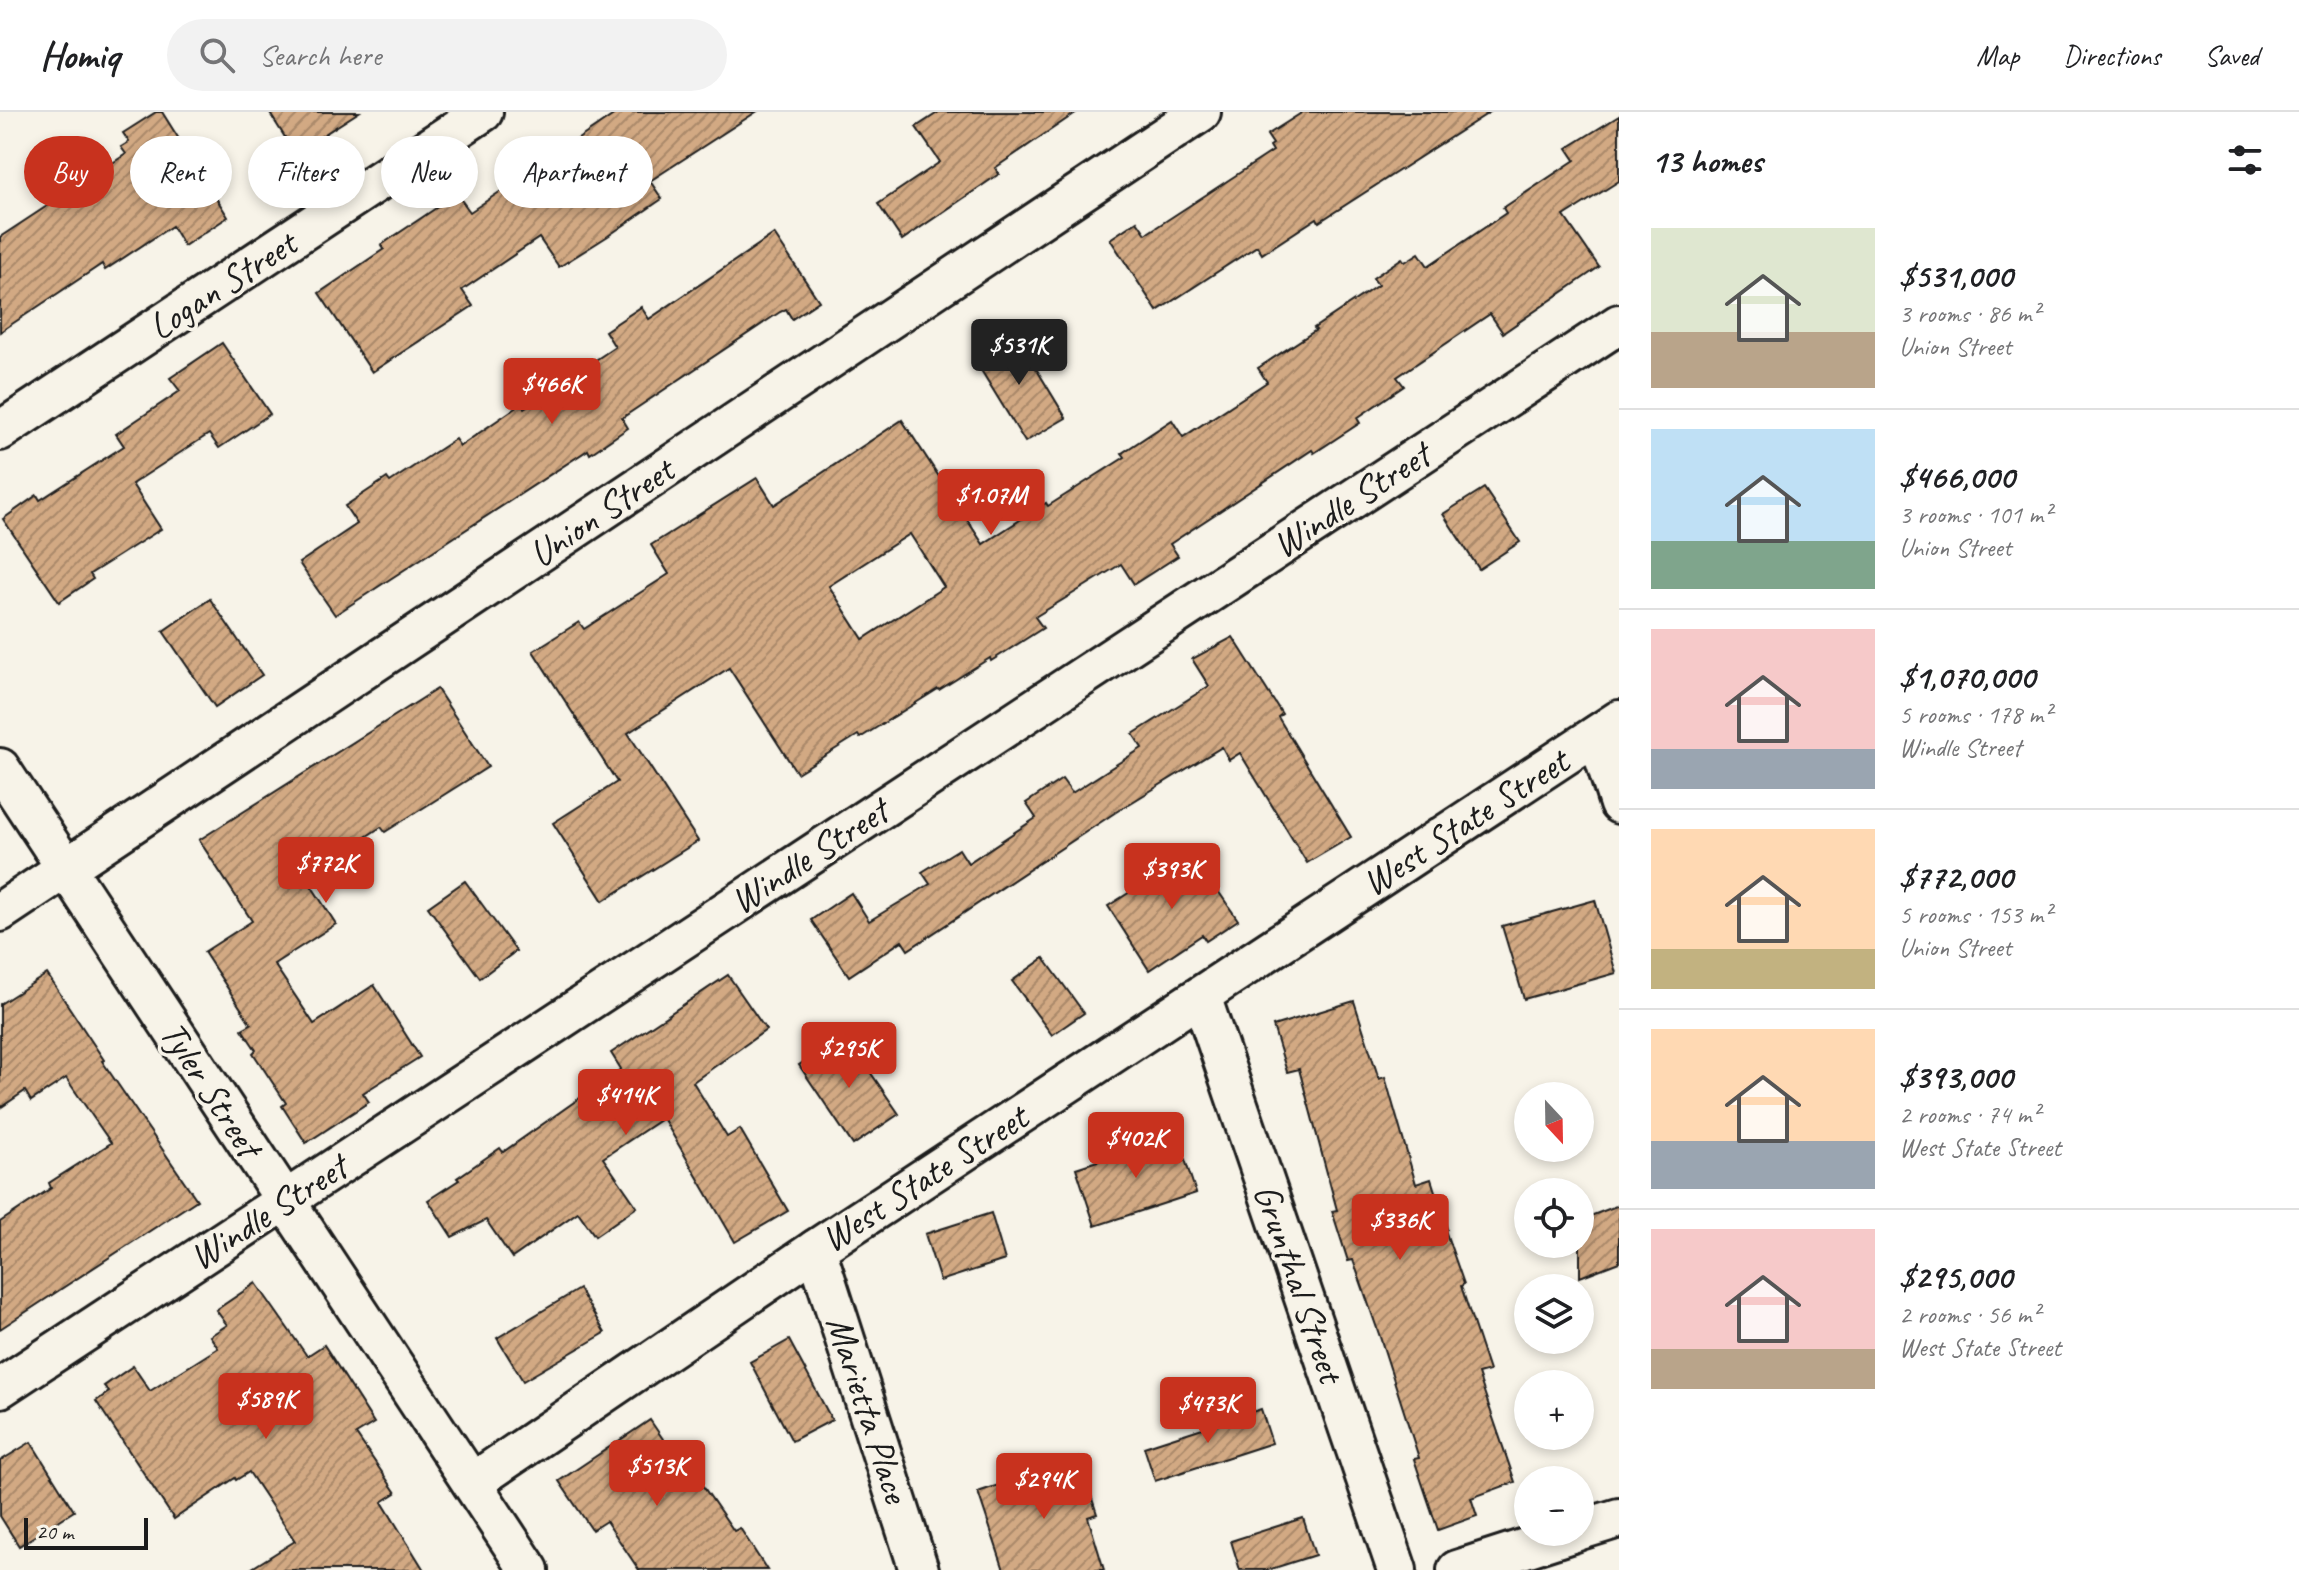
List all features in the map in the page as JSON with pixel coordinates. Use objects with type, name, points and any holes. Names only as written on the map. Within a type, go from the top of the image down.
[{"type":"street","name":"Logan Street","points":[[0,431],[483,112]]},
{"type":"street","name":"Union Street","points":[[0,912],[1201,112]]},
{"type":"street","name":"Windle Street","points":[[0,1388],[1619,324]]},
{"type":"street","points":[[1608,728],[1619,804]]},
{"type":"street","name":"West State Street","points":[[472,1483],[816,1249],[1608,728]]},
{"type":"street","name":"Tyler Street","points":[[0,768],[529,1570]]},
{"type":"street","name":"Grunthal Street","points":[[1201,996],[1397,1570]]},
{"type":"street","name":"Marietta Place","points":[[816,1249],[919,1570]]},
{"type":"street","points":[[1594,1526],[1619,1518]]},
{"type":"street","points":[[1457,1570],[1531,1546]]},
{"type":"building","points":[[156,112],[162,112],[177,136],[130,136],[130,208],[222,208],[228,217],[184,246],[172,226],[105,270],[102,264],[0,332],[0,237],[44,208],[114,208],[114,162],[126,154],[121,147],[129,142],[123,133]]},
{"type":"building","points":[[269,112],[359,112],[322,136],[284,136]]},
{"type":"building","points":[[618,112],[756,112],[653,179],[653,136],[582,136]]},
{"type":"building","points":[[939,112],[1077,112],[995,168],[999,174],[902,240],[878,204],[940,162],[916,127]]},
{"type":"building","points":[[1303,112],[1490,112],[1319,222],[1317,218],[1262,254],[1257,246],[1157,311],[1110,239],[1137,221],[1146,234],[1273,151],[1270,146],[1273,144],[1267,135]]},
{"type":"building","points":[[1619,116],[1619,181],[1564,216],[1599,267],[1503,333],[1490,314],[1397,377],[1404,386],[1357,418],[1360,423],[1314,453],[1312,450],[1170,544],[1178,556],[1134,584],[1121,564],[1035,617],[1043,628],[797,773],[729,668],[628,733],[698,841],[603,901],[553,823],[617,782],[533,651],[579,622],[584,629],[669,574],[651,545],[757,478],[774,505],[902,420],[983,544],[1125,457],[1122,453],[1172,420],[1183,437],[1267,382],[1258,368],[1378,285],[1373,278],[1402,258],[1405,262],[1419,253],[1428,266],[1506,213],[1503,208],[1575,160],[1567,148]],"holes":[[[910,534],[944,587],[863,639],[829,586]]]},
{"type":"building","points":[[653,186],[662,199],[653,205]]},
{"type":"building","points":[[494,196],[494,208],[649,208],[559,267],[539,238],[462,290],[473,306],[372,372],[319,293],[384,249],[381,245],[436,208],[467,208],[470,212]]},
{"type":"building","points":[[774,234],[819,301],[792,319],[786,309],[780,312],[622,418],[628,428],[590,454],[588,450],[335,615],[299,563],[357,524],[345,506],[387,478],[390,482],[455,439],[460,446],[521,404],[524,408],[615,347],[605,331],[641,307],[649,319]]},
{"type":"building","points":[[1014,332],[1066,418],[1025,442],[973,357]]},
{"type":"building","points":[[222,343],[270,414],[219,448],[209,434],[132,484],[161,529],[90,574],[93,579],[59,602],[3,519],[37,495],[40,500],[124,446],[116,434],[180,391],[170,378]]},
{"type":"building","points":[[1484,488],[1520,542],[1479,569],[1443,514]]},
{"type":"building","points":[[210,599],[262,675],[215,707],[163,631]]},
{"type":"building","points":[[1233,637],[1282,714],[1278,717],[1351,837],[1307,863],[1240,753],[1229,760],[1222,747],[1116,812],[908,950],[902,941],[849,976],[811,920],[851,893],[869,921],[930,884],[922,872],[959,849],[968,863],[1036,818],[1026,803],[1062,779],[1072,793],[1142,748],[1133,734],[1209,686],[1192,659]]},
{"type":"building","points":[[437,689],[488,767],[385,832],[381,827],[305,876],[336,924],[274,964],[314,1024],[374,985],[420,1057],[363,1093],[369,1102],[306,1143],[282,1106],[286,1103],[253,1053],[256,1050],[242,1029],[251,1024],[204,952],[252,921],[199,840]]},
{"type":"building","points":[[1190,850],[1238,920],[1206,941],[1202,935],[1149,970],[1108,906]]},
{"type":"building","points":[[465,881],[516,951],[480,978],[428,907]]},
{"type":"building","points":[[1595,900],[1616,973],[1524,999],[1502,926]]},
{"type":"building","points":[[1044,958],[1084,1013],[1052,1035],[1012,981]]},
{"type":"building","points":[[47,974],[197,1200],[0,1329],[0,1222],[51,1188],[49,1183],[111,1143],[66,1078],[31,1101],[25,1091],[0,1108],[0,1004]]},
{"type":"building","points":[[728,975],[766,1030],[693,1082],[727,1137],[740,1129],[788,1211],[735,1242],[663,1118],[603,1158],[637,1207],[595,1236],[578,1212],[512,1258],[486,1220],[452,1237],[428,1200],[500,1148],[503,1152],[621,1069],[611,1053]]},
{"type":"building","points":[[1354,1001],[1379,1079],[1385,1077],[1416,1184],[1431,1179],[1489,1371],[1478,1374],[1514,1479],[1514,1482],[1471,1498],[1477,1516],[1438,1530],[1414,1459],[1419,1458],[1380,1337],[1353,1260],[1348,1261],[1332,1211],[1337,1210],[1299,1069],[1287,1072],[1273,1026]]},
{"type":"building","points":[[844,1034],[899,1114],[853,1145],[799,1065]]},
{"type":"building","points":[[1177,1135],[1196,1193],[1095,1226],[1076,1168]]},
{"type":"building","points":[[1619,1205],[1619,1262],[1580,1274],[1580,1258],[1594,1258],[1594,1215]]},
{"type":"building","points":[[991,1213],[1005,1260],[940,1281],[925,1234]]},
{"type":"building","points":[[256,1283],[307,1356],[324,1345],[374,1423],[356,1434],[396,1493],[382,1502],[424,1570],[249,1570],[295,1541],[249,1472],[174,1519],[96,1401],[109,1392],[104,1386],[133,1366],[150,1391],[218,1348],[210,1336],[227,1325],[216,1310]]},
{"type":"building","points":[[579,1289],[605,1333],[523,1381],[497,1338]]},
{"type":"building","points":[[789,1340],[832,1420],[792,1441],[750,1362]]},
{"type":"building","points":[[1261,1409],[1272,1443],[1155,1481],[1144,1447]]},
{"type":"building","points":[[650,1420],[693,1483],[698,1479],[734,1531],[740,1528],[767,1570],[639,1570],[606,1521],[592,1530],[559,1481]]},
{"type":"building","points":[[31,1442],[74,1511],[19,1546],[0,1516],[0,1461]]},
{"type":"building","points":[[1079,1458],[1097,1514],[1088,1517],[1104,1570],[1004,1570],[978,1492]]},
{"type":"building","points":[[1303,1518],[1315,1555],[1268,1570],[1240,1570],[1231,1541]]}]
